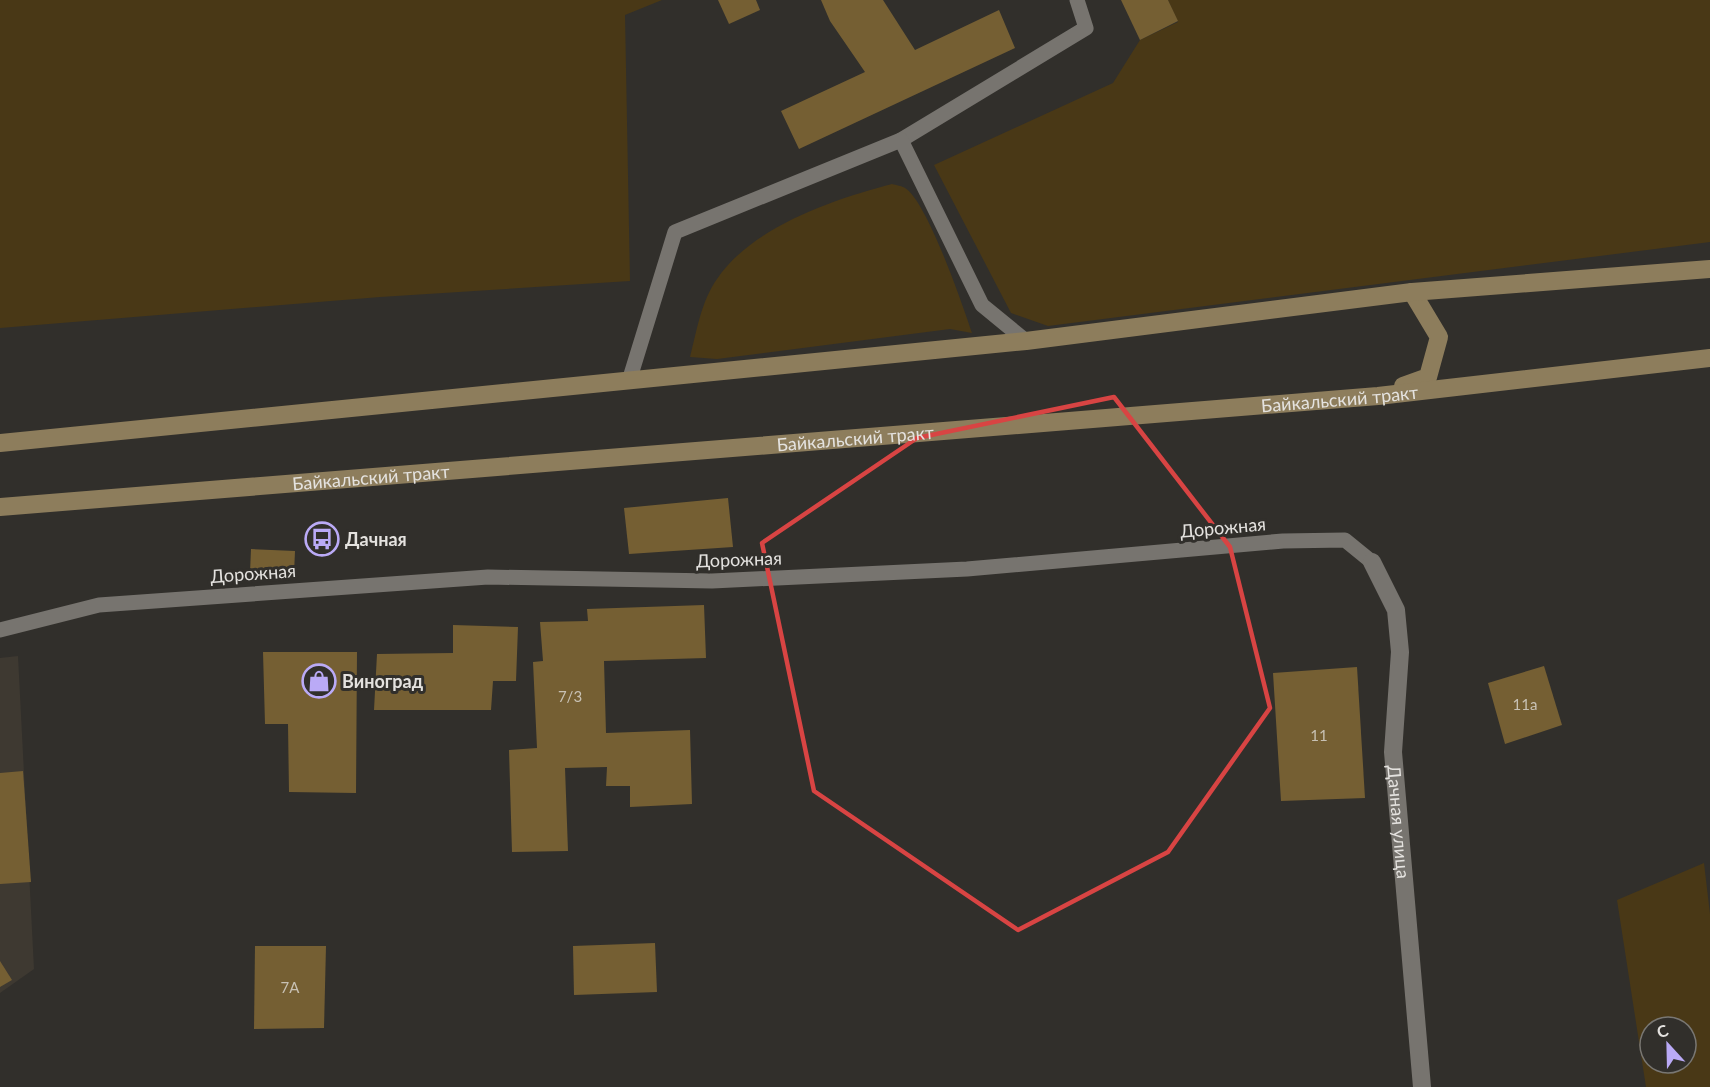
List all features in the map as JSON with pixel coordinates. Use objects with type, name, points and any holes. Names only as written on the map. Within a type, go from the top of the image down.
[{"type":"main road","points":[[0,443],[1026,341],[1412,292],[1710,269]]},
{"type":"main road","points":[[1378,396],[1428,377],[1438,337],[1412,292]]},
{"type":"main road","name":"Байкальский тракт","points":[[0,507],[1378,396],[1710,358]]},
{"type":"street","name":"Дачная улица","points":[[1372,562],[1387,588],[1397,620],[1400,652],[1393,752],[1422,1087]]},
{"type":"lane","points":[[629,381],[675,232],[901,140],[1086,28],[1077,0]]},
{"type":"lane","points":[[901,140],[982,305],[1026,341]]},
{"type":"lane","name":"Дорожная","points":[[0,630],[99,605],[488,577],[712,581],[967,569],[1284,541],[1345,540],[1372,562]]},
{"type":"highlighted area","points":[[1114,397],[1230,547],[1270,708],[1168,852],[1018,930],[814,791],[762,543],[917,438]]},
{"type":"shaded area","points":[[0,0],[662,0],[625,15],[630,281],[380,297],[0,328]]},
{"type":"shaded area","points":[[1168,0],[1710,0],[1710,242],[1048,326],[1011,313],[934,165],[1113,83],[1140,40],[1178,22]]},
{"type":"shaded area","points":[[892,184],[905,188],[923,212],[943,255],[972,333],[950,329],[717,359],[690,357],[707,297],[717,279],[751,244],[772,230],[820,207]]},
{"type":"shaded area","points":[[18,656],[34,969],[0,993],[0,658]]},
{"type":"shaded area","points":[[1704,863],[1710,914],[1710,1087],[1646,1087],[1644,1075],[1698,1075],[1698,1015],[1638,1015],[1638,1035],[1617,900]]},
{"type":"building","points":[[718,0],[756,0],[760,10],[729,24]]},
{"type":"building","points":[[821,0],[883,0],[915,50],[999,10],[1015,48],[799,149],[781,111],[865,72],[830,21]]},
{"type":"building","points":[[1121,0],[1168,0],[1178,21],[1140,40]]},
{"type":"building","points":[[728,498],[733,547],[629,554],[624,508]]},
{"type":"building","points":[[251,549],[295,551],[294,574],[250,573]]},
{"type":"building","points":[[704,605],[706,658],[604,661],[606,733],[690,730],[692,804],[630,807],[630,786],[606,786],[607,767],[565,768],[568,851],[512,852],[509,750],[537,748],[533,662],[543,661],[540,622],[588,621],[587,609]]},
{"type":"building","points":[[453,625],[518,627],[516,681],[493,681],[491,710],[374,710],[377,654],[453,653]]},
{"type":"building","points":[[263,652],[357,652],[356,793],[289,792],[288,724],[265,724]]},
{"type":"building","points":[[1544,666],[1562,725],[1505,744],[1488,683]]},
{"type":"building","points":[[1357,667],[1365,798],[1281,801],[1273,673]]},
{"type":"building","points":[[23,771],[31,882],[0,884],[0,773]]},
{"type":"building","points":[[655,943],[657,992],[574,995],[573,946]]},
{"type":"building","points":[[255,946],[326,946],[324,1028],[254,1029]]},
{"type":"building","points":[[0,961],[12,980],[0,987]]},
{"type":"place","name":"Дачная","points":[[322,539]]},
{"type":"place","name":"Виноград","points":[[319,681]]}]
